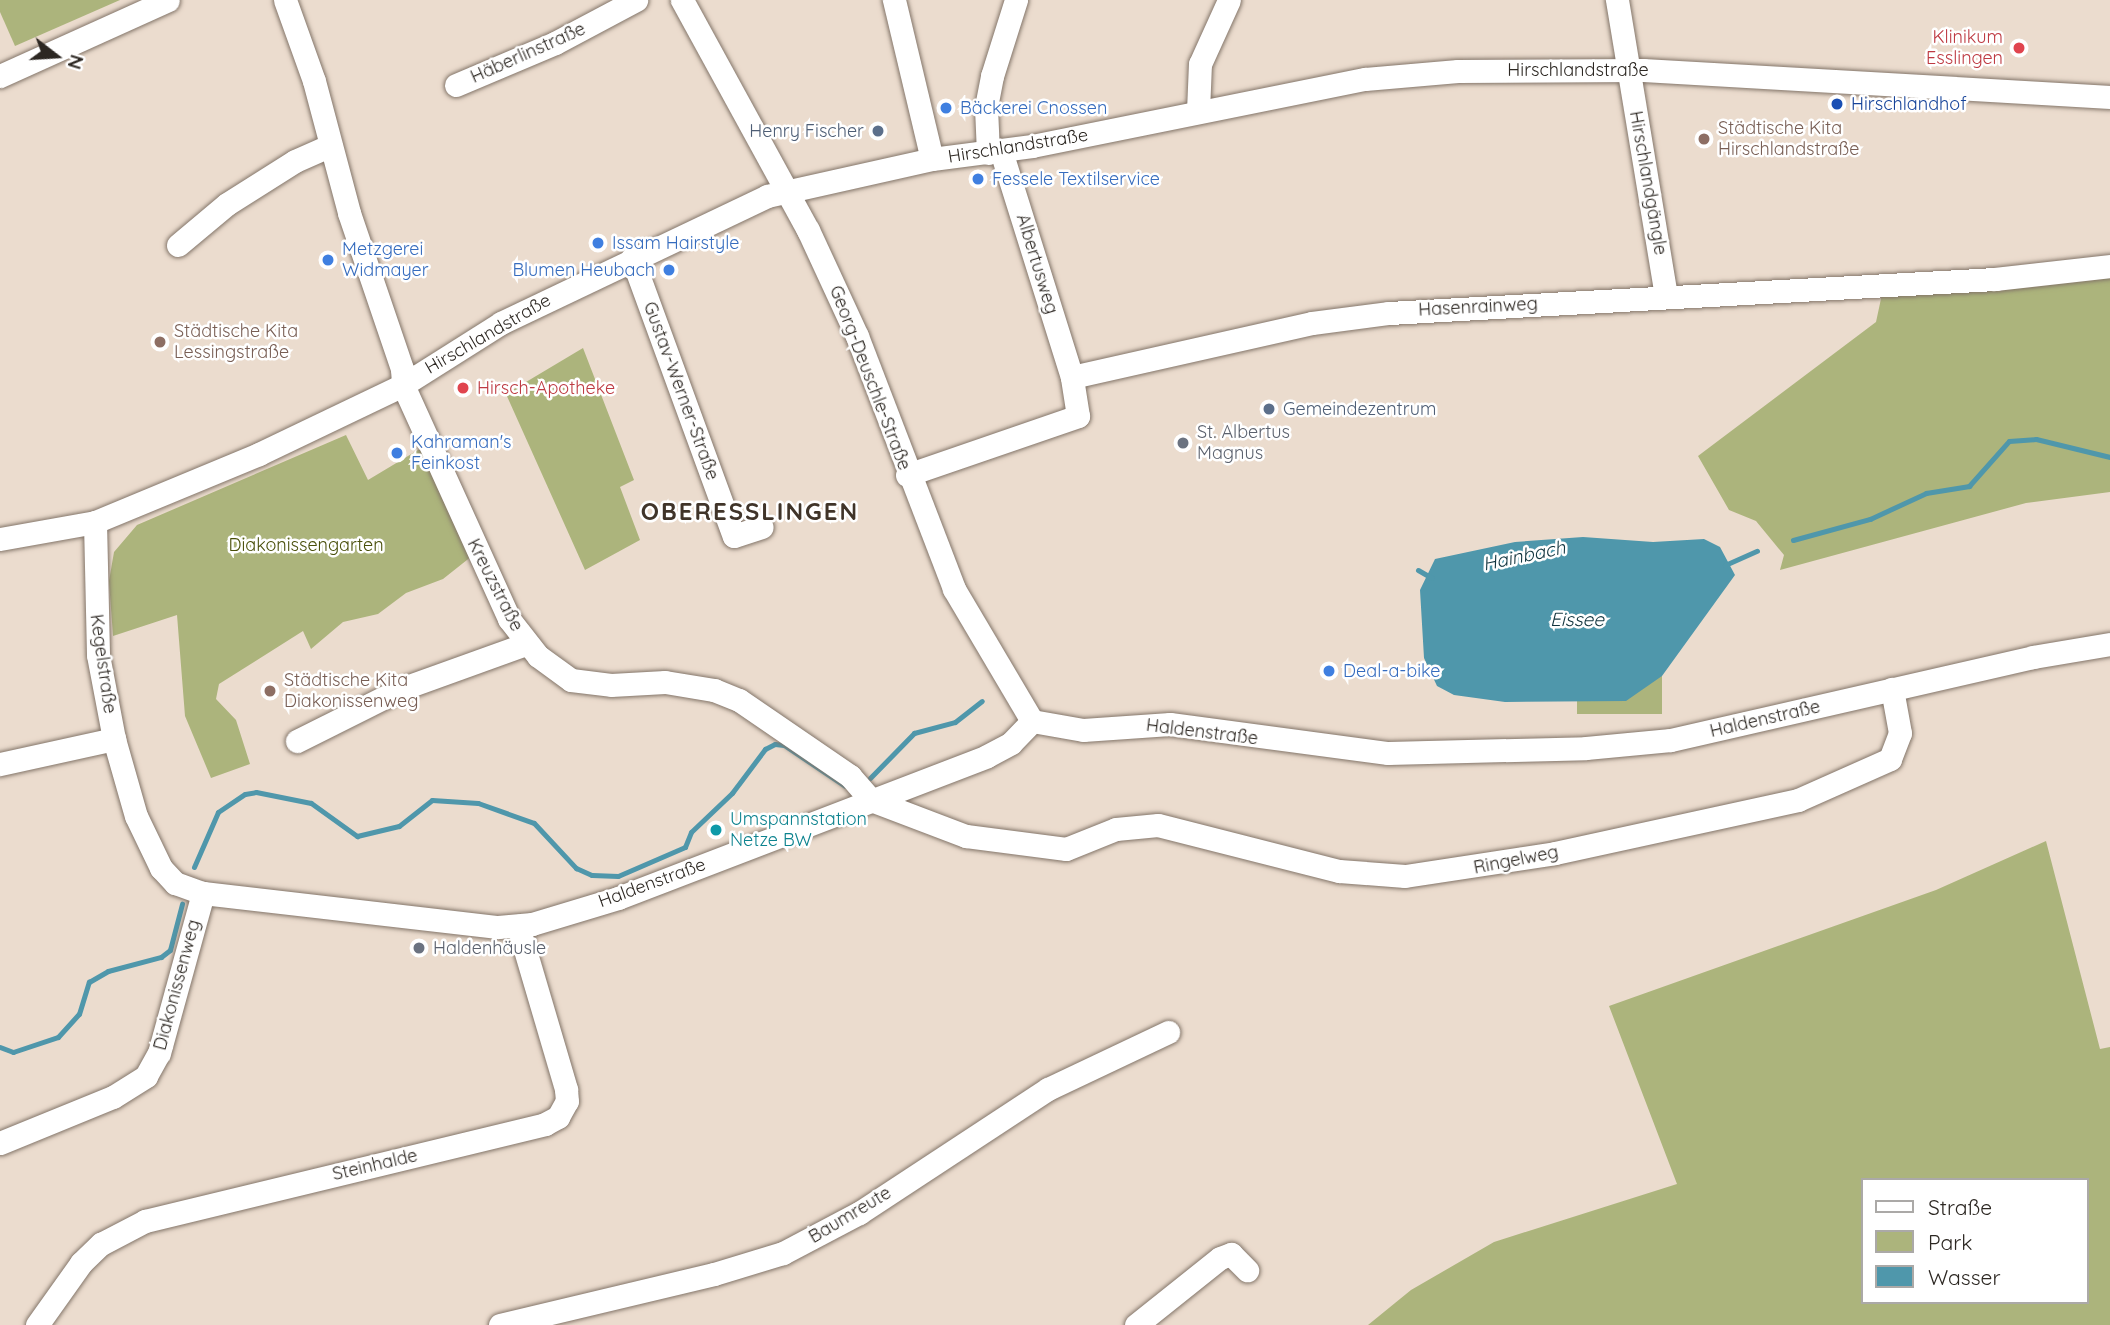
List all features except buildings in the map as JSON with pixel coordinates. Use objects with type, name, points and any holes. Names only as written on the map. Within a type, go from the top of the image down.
[{"type":"street","points":[[0,76],[168,0]]},
{"type":"street","name":"Kreuzstraße","points":[[285,0],[402,369],[402,385],[489,581],[526,643],[571,680],[689,684],[740,700],[850,776],[872,800],[966,836],[1066,849]]},
{"type":"street","name":"Häberlinstraße","points":[[456,85],[555,43],[636,0]]},
{"type":"street","name":"Georg-Deuschle-Straße","points":[[682,0],[787,191],[847,312],[907,475],[966,614],[1027,707],[1032,722]]},
{"type":"street","points":[[894,0],[932,159]]},
{"type":"street","name":"Albertusweg","points":[[1016,0],[992,76],[986,107],[995,152],[1072,377]]},
{"type":"street","points":[[1198,111],[1200,64],[1229,0]]},
{"type":"street","points":[[1617,0],[1629,69]]},
{"type":"street","name":"Hirschlandstraße","points":[[0,540],[95,522],[246,459],[402,385],[501,323],[709,220],[787,191],[932,159],[995,152],[1398,74],[1629,69],[2110,97]]},
{"type":"street","name":"Hirschlandgängle","points":[[1629,69],[1666,296]]},
{"type":"street","points":[[178,246],[227,204],[295,161],[331,145]]},
{"type":"street","name":"Gustav-Werner-Straße","points":[[632,258],[734,536],[762,527]]},
{"type":"street","name":"Hasenrainweg","points":[[1072,377],[1350,317],[1666,296],[1994,279],[2110,266]]},
{"type":"street","points":[[907,475],[1078,416],[1072,377]]},
{"type":"street","name":"Kegelstraße","points":[[95,522],[98,655],[114,739],[132,803],[161,868],[182,887],[203,893]]},
{"type":"street","points":[[296,741],[388,695],[526,643]]},
{"type":"street","name":"Haldenstraße","points":[[203,893],[482,926],[518,926],[618,898],[986,756],[1012,743],[1032,722],[1083,730],[1170,724],[1388,752],[1512,752],[1671,740],[1892,689],[2110,644]]},
{"type":"street","name":"Ringelweg","points":[[1066,849],[1116,829],[1158,825],[1339,871],[1381,876],[1431,875],[1555,853],[1775,807],[1881,764],[1899,743],[1892,689]]},
{"type":"street","points":[[0,764],[114,739]]},
{"type":"street","name":"Diakonissenweg","points":[[0,1143],[113,1097],[146,1076],[159,1053],[203,893]]},
{"type":"street","name":"Steinhalde","points":[[37,1325],[81,1264],[101,1244],[145,1221],[545,1124],[558,1117],[567,1101],[566,1088],[518,926]]},
{"type":"street","name":"Baumreute","points":[[500,1325],[714,1274],[783,1253],[859,1213],[1048,1089],[1168,1032]]},
{"type":"street","points":[[1136,1325],[1220,1258],[1231,1254],[1247,1270]]},
{"type":"green space","points":[[0,0],[120,0],[15,46],[0,12]]},
{"type":"green space","points":[[2110,276],[2110,492],[2026,503],[1780,570],[1784,555],[1756,521],[1729,510],[1698,456],[1876,322],[1882,294]]},
{"type":"green space","points":[[583,348],[634,480],[620,487],[640,540],[585,570],[506,394]]},
{"type":"green space","name":"Diakonissengarten","points":[[346,435],[368,480],[423,447],[472,556],[443,579],[406,593],[378,614],[343,622],[311,649],[303,631],[219,684],[216,699],[236,720],[250,764],[211,778],[185,716],[177,615],[113,636],[109,581],[114,552],[137,525]]},
{"type":"green space","points":[[1577,617],[1662,617],[1662,714],[1577,714]]},
{"type":"green space","points":[[2046,841],[2100,1049],[2110,1047],[2110,1325],[1368,1325],[1411,1290],[1494,1242],[1677,1184],[1609,1006],[1936,890]]},
{"type":"water","name":"Eissee","points":[[1583,537],[1653,542],[1704,539],[1720,547],[1735,575],[1662,676],[1626,701],[1505,702],[1454,695],[1437,686],[1424,658],[1420,590],[1435,559],[1515,542]]},
{"type":"waterway","name":"Hainbach","points":[[1793,540],[1870,519],[1926,493],[1969,486],[2009,441],[2036,439],[2110,457]]},
{"type":"waterway","name":"Hainbach","points":[[1725,565],[1757,551]]},
{"type":"waterway","name":"Hainbach","points":[[1418,570],[1432,578]]},
{"type":"waterway","name":"Hainbach","points":[[870,778],[914,733],[955,722],[982,701]]},
{"type":"waterway","name":"Hainbach","points":[[194,867],[218,812],[245,794],[256,792],[311,803],[357,836],[399,826],[432,800],[478,803],[534,823],[576,868],[592,875],[618,876],[685,847],[691,832],[732,793],[765,749],[775,744],[784,745],[845,786]]},
{"type":"waterway","name":"Hainbach","points":[[0,1047],[13,1052],[58,1037],[79,1014],[89,982],[108,971],[161,957],[170,950],[182,904]]},
{"type":"place","name":"Klinikum Esslingen","points":[[2019,48]]},
{"type":"place","name":"Hirschlandhof","points":[[1837,104]]},
{"type":"place","name":"Bäckerei Cnossen","points":[[946,108]]},
{"type":"place","name":"Henry Fischer","points":[[878,131]]},
{"type":"place","name":"Städtische Kita Hirschlandstraße","points":[[1704,139]]},
{"type":"place","name":"Fessele Textilservice","points":[[978,179]]},
{"type":"place","name":"Issam Hairstyle","points":[[598,243]]},
{"type":"place","name":"Metzgerei Widmayer","points":[[328,260]]},
{"type":"place","name":"Blumen Heubach","points":[[669,270]]},
{"type":"place","name":"Städtische Kita Lessingstraße","points":[[160,342]]},
{"type":"place","name":"Hirsch-Apotheke","points":[[463,388]]},
{"type":"place","name":"Gemeindezentrum","points":[[1269,409]]},
{"type":"place","name":"St. Albertus Magnus","points":[[1183,443]]},
{"type":"place","name":"Kahraman's Feinkost","points":[[397,453]]},
{"type":"place","name":"Deal-a-bike","points":[[1329,671]]},
{"type":"place","name":"Städtische Kita Diakonissenweg","points":[[270,691]]},
{"type":"place","name":"Umspannstation Netze BW","points":[[716,830]]},
{"type":"place","name":"Haldenhäusle","points":[[419,948]]},
{"type":"district","name":"OBERESSLINGEN","points":[[750,512]]}]
